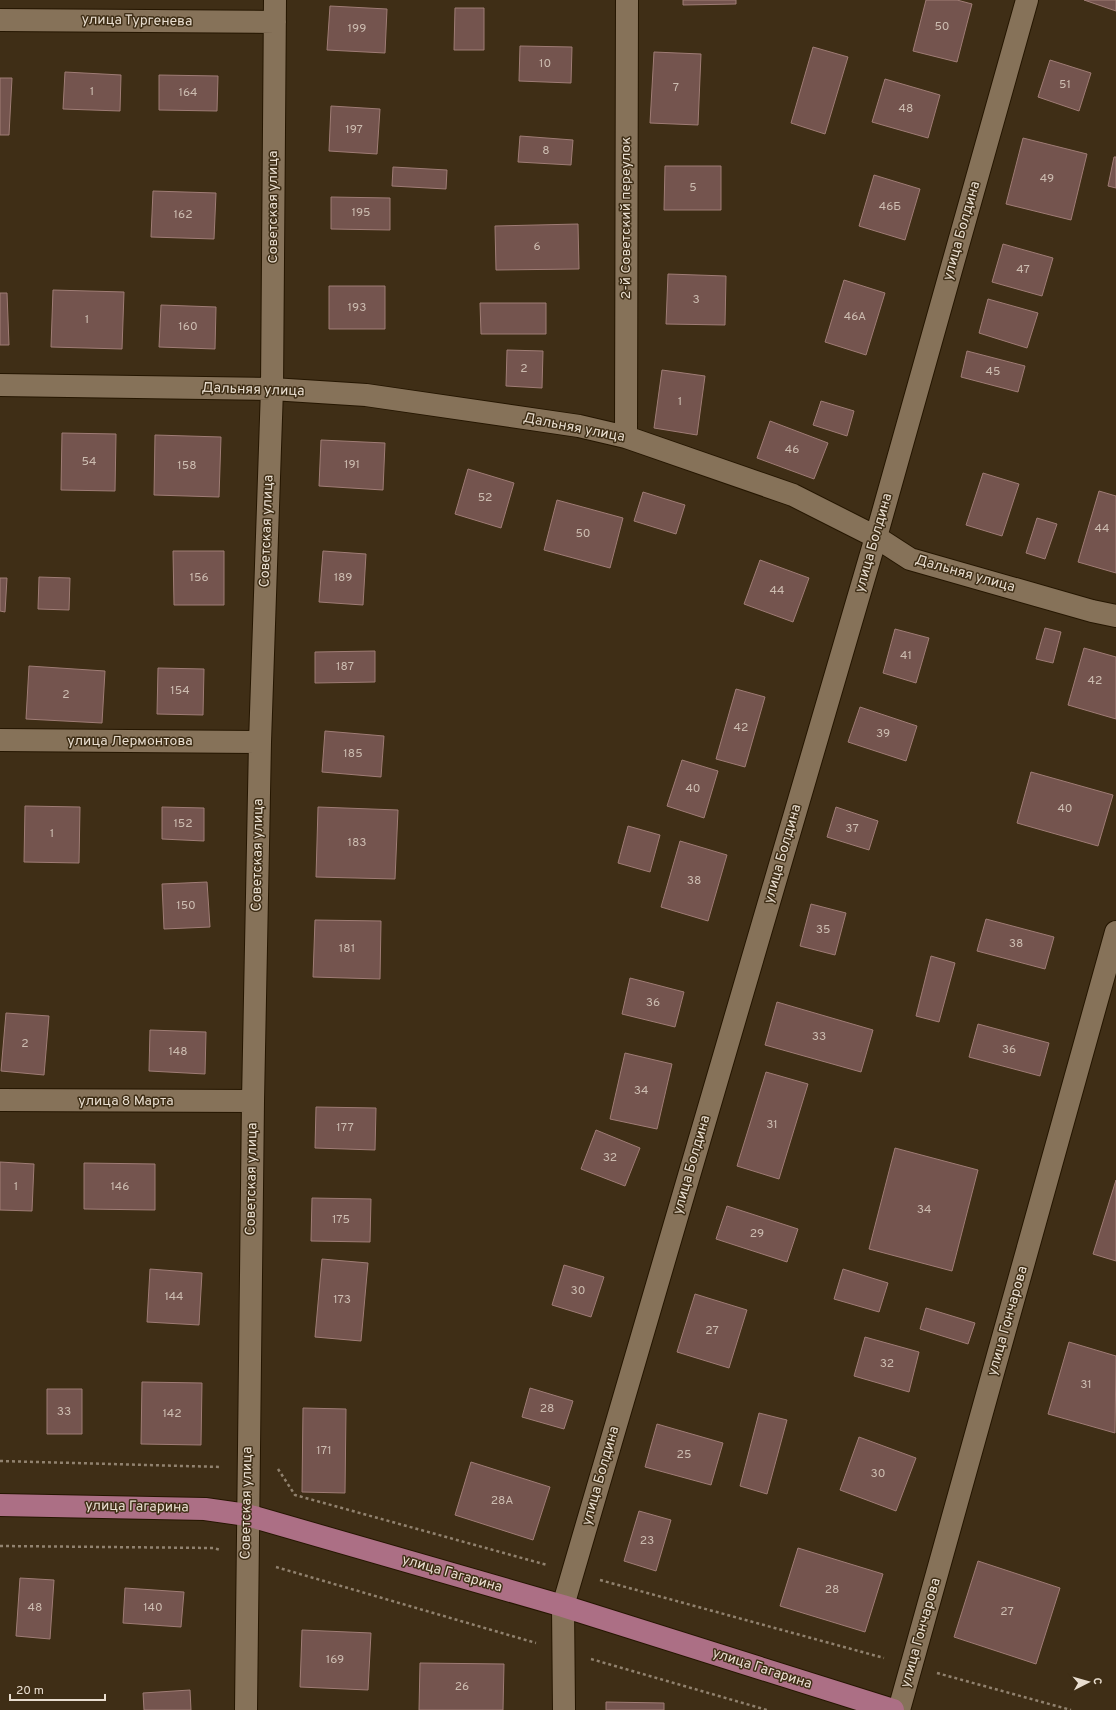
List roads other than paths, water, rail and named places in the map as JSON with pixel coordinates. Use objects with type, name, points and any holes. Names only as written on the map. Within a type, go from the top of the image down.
[{"type":"main road","name":"улица Гагарина","points":[[0,1505],[205,1508],[247,1515],[563,1606],[893,1710]]},
{"type":"street","name":"Советская улица","points":[[246,1710],[247,1515],[260,742],[272,389],[275,0]]},
{"type":"street","name":"2-й Советский переулок","points":[[626,437],[627,0]]},
{"type":"street","name":"улица Болдина","points":[[564,1710],[563,1606],[876,537],[1027,0]]},
{"type":"street","name":"улица Тургенева","points":[[0,20],[274,22]]},
{"type":"street","name":"Дальняя улица","points":[[0,385],[272,389],[366,395],[579,426],[626,437],[793,495],[876,537],[910,559],[1092,611],[1116,616]]},
{"type":"street","name":"улица Лермонтова","points":[[0,740],[260,742]]},
{"type":"street","name":"улица Гончарова","points":[[900,1710],[1116,932]]},
{"type":"street","name":"улица 8 Марта","points":[[0,1100],[253,1102]]}]
